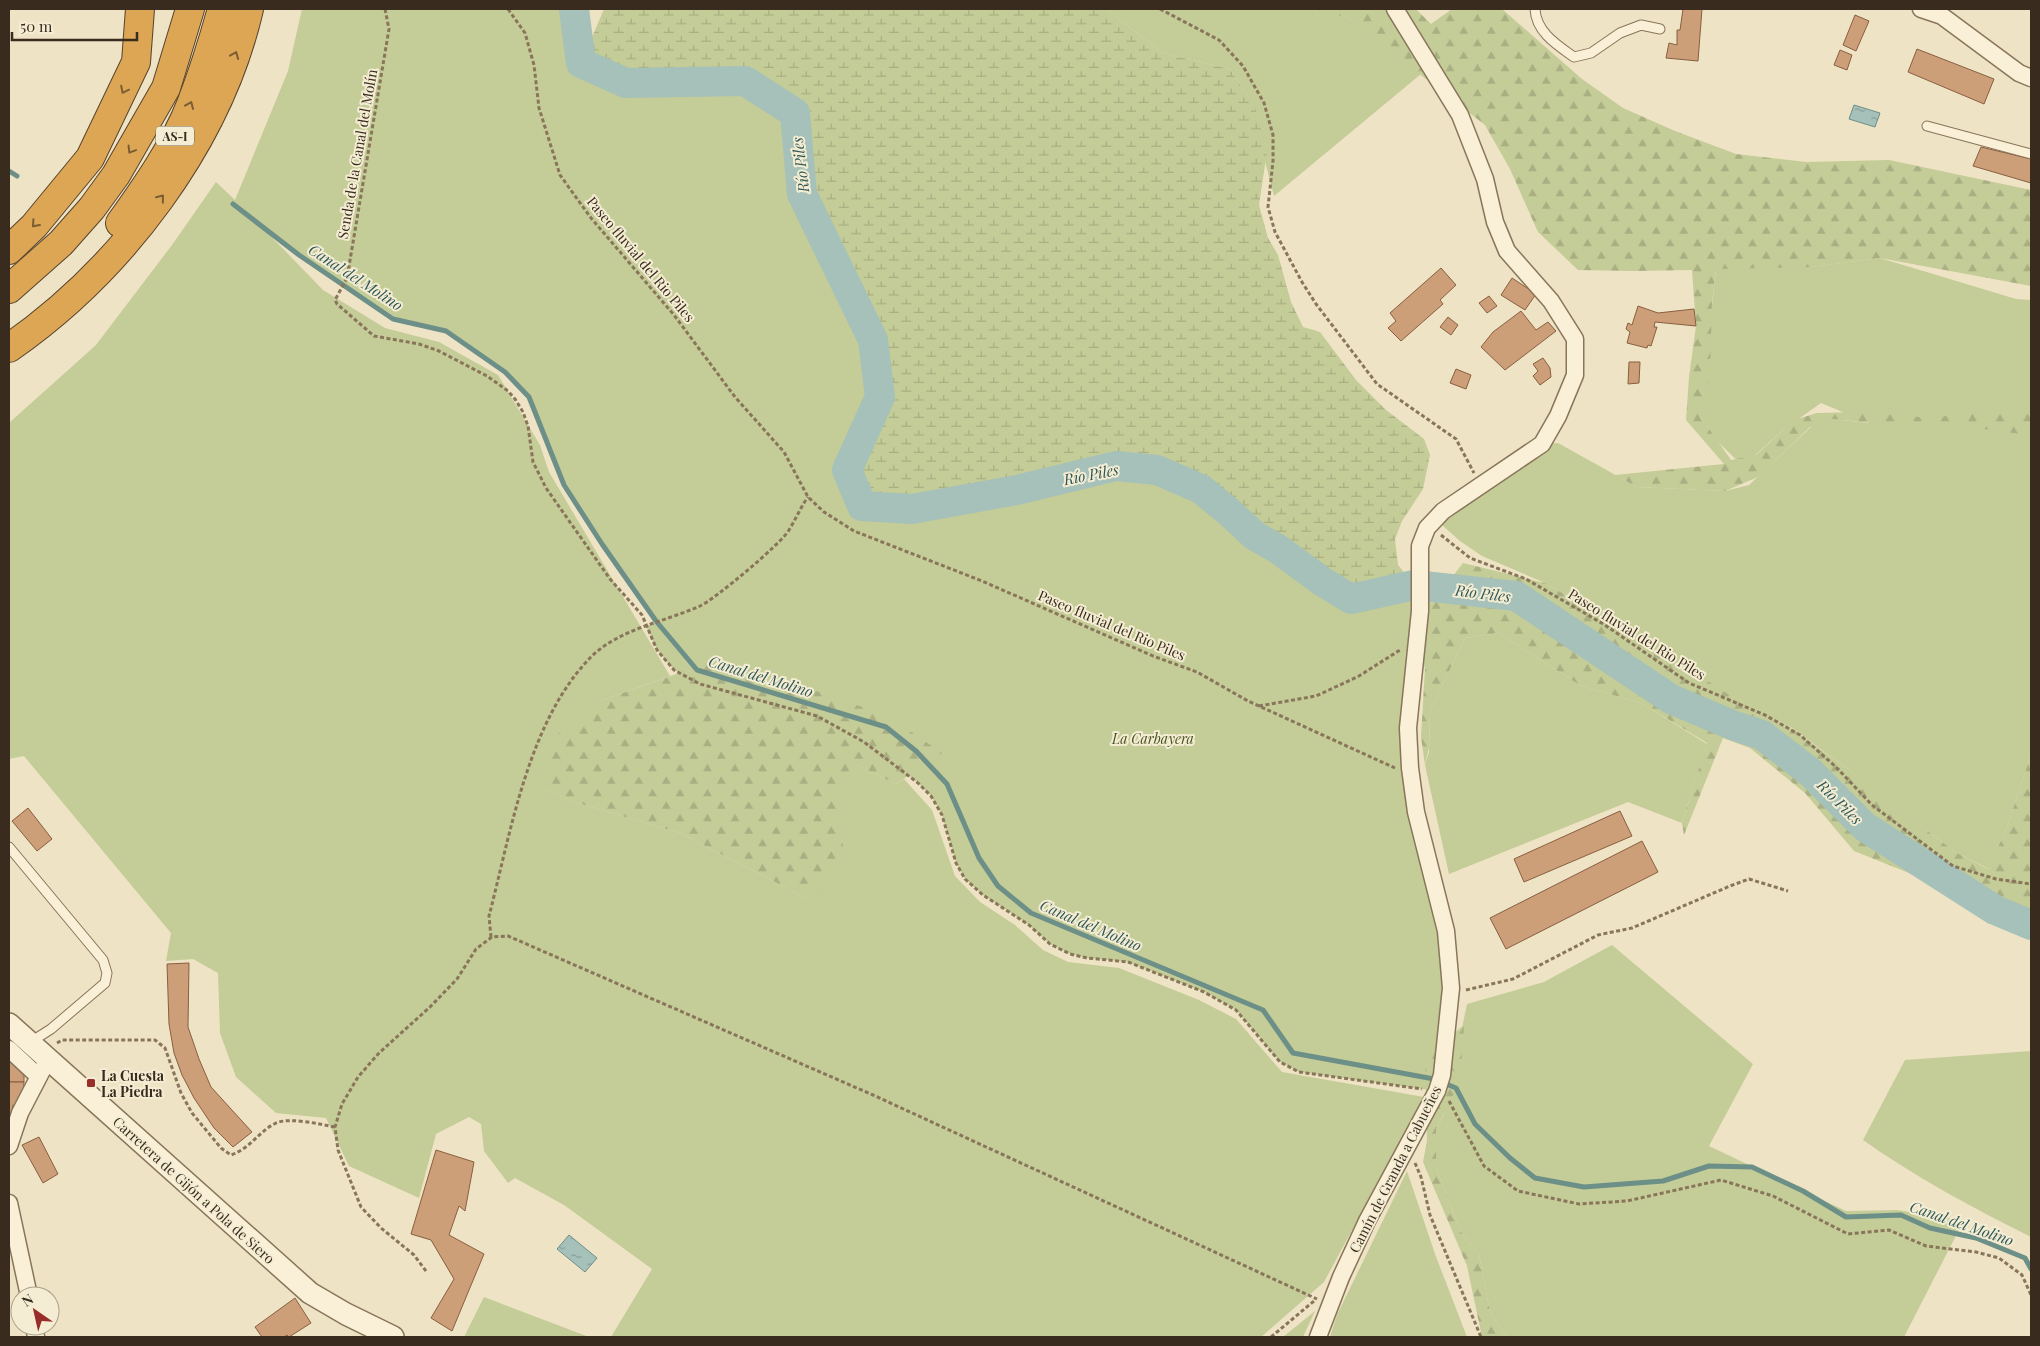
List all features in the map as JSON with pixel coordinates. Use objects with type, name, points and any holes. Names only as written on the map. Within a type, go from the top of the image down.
[{"type":"highway","points":[[136,62],[140,9]]},
{"type":"highway","points":[[9,250],[34,226],[90,158],[136,62],[152,9]]},
{"type":"highway","name":"AS-I","points":[[9,289],[61,243],[92,208],[116,175],[166,88],[190,9]]},
{"type":"highway","name":"AS-I","points":[[9,332],[56,294],[100,251],[132,207],[171,144],[190,105],[213,41],[222,9]]},
{"type":"highway","points":[[9,348],[37,329],[108,264],[166,192],[209,120],[243,37],[249,9]]},
{"type":"street","name":"Camín de Granda a Cabueñes","points":[[1318,1337],[1341,1277],[1440,1083],[1450,994],[1446,931],[1416,812],[1410,768],[1408,728],[1420,611],[1420,546],[1427,528],[1443,511],[1542,444],[1558,416],[1575,375],[1575,339],[1551,301],[1507,251],[1495,222],[1485,179],[1460,115],[1394,9]]},
{"type":"street","points":[[1921,9],[1942,16],[2019,73],[2031,78]]},
{"type":"street","name":"Carretera de Gijón a Pola de Siero","points":[[9,1024],[38,1057],[310,1293],[393,1337]]},
{"type":"street","points":[[9,1050],[38,1057],[9,1146]]},
{"type":"street","points":[[9,1203],[27,1286]]},
{"type":"lane","points":[[1535,9],[1536,17],[1548,38],[1574,58],[1591,53],[1620,33],[1641,25],[1660,29]]},
{"type":"lane","points":[[1927,126],[2031,154]]},
{"type":"lane","points":[[9,848],[103,960],[108,973],[105,983],[51,1029],[38,1057]]},
{"type":"path","name":"Senda de la Canal del Molín","points":[[385,9],[389,28],[347,278],[334,300],[374,336],[419,344],[439,351],[487,376],[516,399],[528,426],[533,462],[546,488],[610,579],[642,615],[657,650],[674,670],[700,684],[817,716],[864,742],[918,783],[931,796],[942,816],[956,863],[966,879],[984,895],[1029,925],[1050,944],[1070,954],[1087,958],[1128,962],[1204,992],[1236,1010],[1280,1062],[1299,1072],[1440,1083]]},
{"type":"path","name":"Paseo fluvial del Rio Piles","points":[[508,9],[525,33],[534,65],[539,108],[560,175],[591,218],[674,314],[734,397],[784,452],[808,497],[824,512],[854,531],[982,581],[1152,656],[1197,672],[1259,706],[1396,768],[1410,768]]},
{"type":"path","points":[[1160,9],[1219,40],[1244,66],[1264,103],[1273,135],[1273,161],[1268,207],[1275,232],[1302,282],[1316,304],[1377,384],[1456,440],[1480,485]]},
{"type":"path","points":[[492,938],[489,916],[526,774],[547,722],[569,685],[591,657],[613,640],[702,605],[747,570],[789,531],[800,508],[808,497]]},
{"type":"path","name":"Paseo fluvial del Rio Piles","points":[[1427,528],[1443,536],[1470,558],[1526,579],[1605,625],[1689,683],[1765,715],[1800,735],[1836,767],[1872,805],[1953,866],[1996,879],[2031,884]]},
{"type":"path","points":[[1259,706],[1316,696],[1358,676],[1393,654],[1417,642]]},
{"type":"path","points":[[1450,994],[1513,979],[1598,936],[1632,928],[1730,886],[1749,880],[1788,891]]},
{"type":"path","points":[[426,1271],[414,1255],[381,1228],[362,1207],[338,1150],[335,1127],[342,1104],[358,1077],[379,1053],[457,979],[476,949],[492,938],[508,936],[863,1091],[1317,1298]]},
{"type":"path","points":[[38,1057],[62,1040],[155,1040],[164,1048],[181,1093],[192,1113],[221,1148],[231,1155],[243,1150],[277,1122],[296,1121],[335,1127]]},
{"type":"path","points":[[1440,1083],[1484,1166],[1518,1191],[1579,1204],[1627,1201],[1721,1180],[1773,1196],[1848,1234],[1889,1230],[1926,1246],[1976,1252],[1998,1258],[2022,1275],[2031,1295]]},
{"type":"path","points":[[1404,1155],[1414,1161],[1421,1177],[1430,1215],[1481,1337]]},
{"type":"path","points":[[1270,1337],[1341,1277]]},
{"type":"green space","name":"La Carbayera","points":[[302,9],[574,9],[581,63],[626,83],[745,81],[795,113],[802,194],[873,340],[880,397],[847,470],[912,509],[1017,490],[1116,466],[1157,470],[1201,489],[1255,536],[1278,549],[1414,585],[1408,728],[1451,988],[1437,1091],[1299,1072],[1280,1062],[1236,1010],[1204,992],[1128,962],[1087,958],[1070,954],[1050,944],[1029,925],[983,895],[965,879],[956,863],[942,815],[931,796],[918,783],[864,742],[700,684],[674,670],[657,650],[646,626],[656,621],[602,544],[564,485],[529,397],[505,372],[446,331],[393,319],[299,255],[260,225],[323,290],[385,328],[439,342],[498,375],[540,445],[549,472],[670,676],[603,700],[548,789],[571,801],[680,833],[808,899],[833,793],[856,765],[896,784],[904,779],[932,810],[955,876],[980,902],[1015,925],[1043,950],[1068,962],[1119,968],[1199,1000],[1236,1019],[1282,1072],[1424,1097],[1324,1282],[1261,1337],[611,1337],[652,1269],[564,1205],[515,1178],[508,1183],[484,1151],[481,1124],[469,1117],[436,1134],[419,1198],[349,1166],[326,1118],[276,1113],[236,1077],[220,1033],[218,973],[193,959],[166,961],[171,933],[24,756],[9,759],[9,423],[96,345],[172,245],[216,182],[235,200],[288,71]]},
{"type":"green space","points":[[604,9],[1106,9],[1163,53],[1230,69],[1255,107],[1267,151],[1259,205],[1268,238],[1278,255],[1291,302],[1303,327],[1320,332],[1356,380],[1386,410],[1424,439],[1430,455],[1423,489],[1402,521],[1395,539],[1398,565],[1414,585],[1351,599],[1323,582],[1278,549],[1255,536],[1201,489],[1157,470],[1116,466],[1017,490],[912,509],[862,506],[847,470],[880,397],[873,340],[802,194],[795,113],[745,81],[626,83],[581,63]]},
{"type":"green space","points":[[1106,9],[1296,9],[1345,16],[1421,74],[1274,196],[1249,98],[1230,69],[1163,53]]},
{"type":"green space","points":[[1266,9],[1416,9],[1431,24],[1452,9],[1502,9],[1582,79],[1623,108],[1675,131],[1736,154],[1806,162],[1889,160],[2031,190],[2031,286],[1880,258],[1811,267],[1716,269],[1712,303],[1710,373],[1700,416],[1731,460],[1756,455],[1794,420],[1817,413],[1861,412],[1931,418],[1999,409],[2031,411],[2031,439],[2021,434],[1962,426],[1831,419],[1810,427],[1758,477],[1725,491],[1637,487],[1615,475],[1724,464],[1686,420],[1689,377],[1696,326],[1692,270],[1578,270],[1538,232],[1510,169],[1485,125],[1345,16],[1279,13]]},
{"type":"green space","points":[[1880,258],[2016,299],[2031,300],[2031,754],[2006,830],[1989,869],[1957,853],[1926,830],[1876,798],[1851,771],[1792,728],[1686,672],[1619,625],[1545,583],[1482,556],[1460,541],[1443,526],[1443,511],[1542,444],[1558,443],[1637,487],[1725,491],[1749,485],[1813,425],[1831,419],[1869,423],[1821,403],[1783,430],[1743,466],[1718,442],[1700,416],[1716,269],[1735,262],[1811,267]]},
{"type":"green space","points":[[1463,563],[1545,583],[1622,627],[1728,694],[1788,726],[1851,771],[1877,798],[1957,853],[1988,869],[2006,830],[2031,754],[2031,936],[1909,873],[1854,851],[1805,793],[1750,748],[1723,738],[1684,835],[1682,823],[1707,743],[1641,703],[1581,686],[1498,633],[1465,638],[1430,711],[1429,747],[1425,765],[1421,737],[1425,668],[1419,650],[1414,585],[1432,603]]},
{"type":"green space","points":[[1498,633],[1581,686],[1641,703],[1707,744],[1682,823],[1628,802],[1449,874],[1425,765],[1429,752],[1430,711],[1465,638]]},
{"type":"green space","points":[[721,658],[888,716],[942,753],[896,784],[856,765],[836,796],[845,861],[808,899],[680,833],[571,801],[548,789],[550,740],[603,700]]},
{"type":"green space","points":[[1612,945],[1753,1064],[1709,1146],[1846,1211],[1897,1210],[1964,1220],[1904,1337],[1507,1337],[1490,1312],[1479,1254],[1461,1232],[1436,1168],[1436,1129],[1444,1114],[1467,1004],[1544,982]]},
{"type":"green space","points":[[1464,1025],[1460,1082],[1436,1129],[1436,1168],[1461,1232],[1479,1254],[1490,1312],[1507,1337],[1482,1337],[1467,1266],[1423,1162],[1427,1141],[1425,1057]]},
{"type":"green space","points":[[2031,1051],[2031,1237],[1945,1192],[1863,1140],[1905,1060]]},
{"type":"green space","points":[[1407,1171],[1435,1254],[1467,1337],[1330,1337],[1337,1315]]},
{"type":"green space","points":[[484,1297],[589,1337],[464,1337]]},
{"type":"green space","points":[[1315,1311],[1303,1337],[1283,1337]]},
{"type":"water","points":[[1854,105],[1880,113],[1875,127],[1849,119]]},
{"type":"water","points":[[569,1235],[597,1258],[585,1272],[557,1249]]},
{"type":"building","points":[[1683,9],[1702,9],[1698,61],[1666,58],[1669,43],[1677,45],[1677,30],[1680,30]]},
{"type":"building","points":[[1855,15],[1869,21],[1856,51],[1843,45]]},
{"type":"building","points":[[1917,49],[1994,79],[1984,104],[1908,72]]},
{"type":"building","points":[[1840,50],[1852,55],[1847,70],[1834,65]]},
{"type":"building","points":[[1981,147],[2031,159],[2031,183],[1973,166]]},
{"type":"building","points":[[1441,268],[1456,285],[1440,300],[1443,304],[1401,341],[1388,328],[1396,321],[1390,313]]},
{"type":"building","points":[[1512,278],[1536,294],[1525,310],[1501,295]]},
{"type":"building","points":[[1489,296],[1497,306],[1487,313],[1479,303]]},
{"type":"building","points":[[1638,306],[1658,313],[1694,309],[1696,326],[1655,322],[1654,327],[1657,327],[1651,346],[1648,345],[1647,348],[1627,343],[1630,332],[1626,329],[1628,323],[1632,325]]},
{"type":"building","points":[[1521,311],[1536,330],[1548,322],[1556,331],[1505,370],[1481,347],[1493,332]]},
{"type":"building","points":[[1448,317],[1458,325],[1451,335],[1440,327]]},
{"type":"building","points":[[1543,358],[1550,368],[1551,377],[1540,385],[1533,376],[1538,371],[1533,364]]},
{"type":"building","points":[[1629,362],[1640,362],[1639,383],[1628,384]]},
{"type":"building","points":[[1456,369],[1471,375],[1466,389],[1450,383]]},
{"type":"building","points":[[28,808],[52,839],[37,851],[12,821]]},
{"type":"building","points":[[1620,811],[1632,836],[1524,882],[1514,859]]},
{"type":"building","points":[[1642,841],[1658,872],[1506,949],[1490,918]]},
{"type":"building","points":[[189,963],[188,1027],[199,1059],[211,1087],[252,1132],[233,1147],[214,1128],[194,1098],[182,1075],[174,1053],[169,1024],[167,964]]},
{"type":"building","points":[[9,1059],[24,1070],[24,1082],[9,1082]]},
{"type":"building","points":[[9,1082],[24,1082],[23,1095],[18,1106],[13,1105],[11,1115],[9,1115]]},
{"type":"building","points":[[39,1137],[58,1174],[43,1183],[22,1145]]},
{"type":"building","points":[[436,1150],[474,1162],[465,1211],[459,1206],[449,1235],[484,1254],[452,1331],[431,1318],[454,1279],[431,1240],[411,1234]]},
{"type":"building","points":[[295,1298],[311,1323],[289,1337],[287,1335],[284,1337],[262,1337],[255,1327]]},
{"type":"waterway","name":"Río Piles","points":[[574,9],[581,63],[626,83],[745,81],[795,113],[802,194],[873,340],[880,397],[847,470],[862,506],[912,509],[1017,490],[1116,466],[1157,470],[1201,489],[1255,536],[1278,549],[1323,582],[1351,599],[1414,585],[1516,596],[1671,699],[1732,725],[1762,735],[1810,772],[1865,827],[1995,910],[2031,925]]},
{"type":"waterway","name":"Canal del Molino","points":[[9,171],[17,176]]},
{"type":"waterway","name":"Canal del Molino","points":[[233,204],[299,255],[393,319],[446,331],[505,372],[529,397],[564,485],[602,544],[656,621],[697,670],[886,727],[916,751],[947,784],[979,858],[998,886],[1031,913],[1263,1010],[1293,1053],[1434,1079],[1456,1088],[1475,1124],[1510,1158],[1535,1178],[1584,1187],[1663,1181],[1709,1166],[1752,1167],[1803,1191],[1846,1217],[1901,1215],[1930,1228],[1976,1238],[2025,1258],[2031,1269]]},
{"type":"place","name":"La Cuesta La Piedra","points":[[91,1083]]}]
